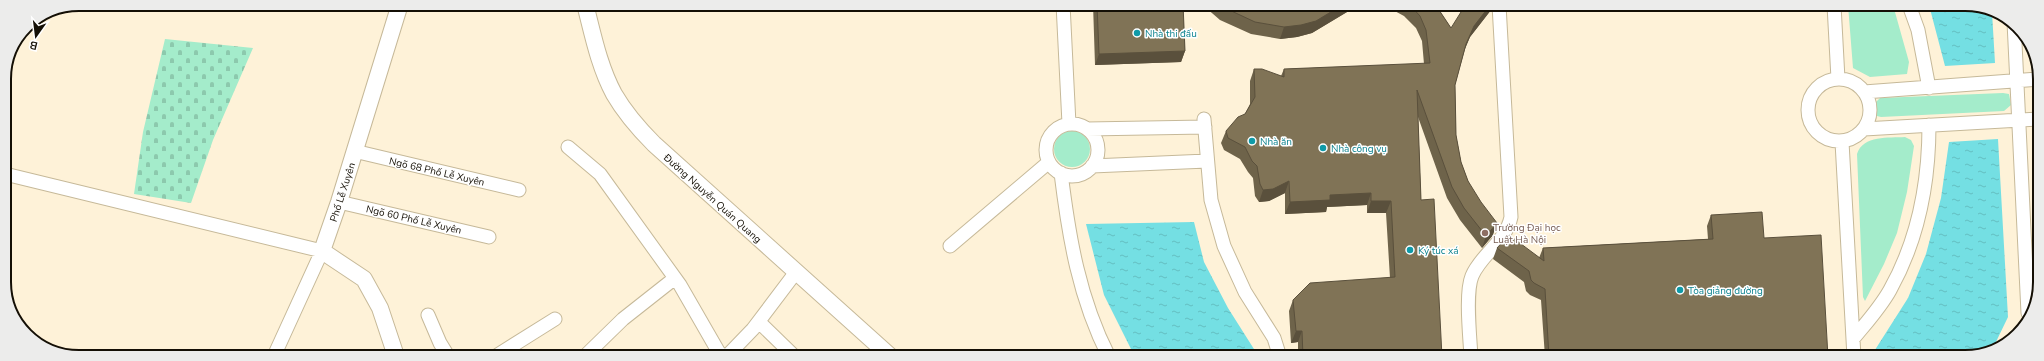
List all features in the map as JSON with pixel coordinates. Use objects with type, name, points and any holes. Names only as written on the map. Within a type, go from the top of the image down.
[{"type":"street","name":"Phố Lễ Xuyên","points":[[322,251],[339,202],[398,11]]},
{"type":"street","name":"Đường Nguyễn Quán Quang","points":[[587,11],[606,76],[618,100],[632,120],[654,144],[883,350]]},
{"type":"street","points":[[1063,11],[1069,124]]},
{"type":"street","points":[[1471,350],[1469,296],[1472,276],[1503,236],[1509,226],[1511,217],[1499,11]]},
{"type":"street","points":[[1834,11],[1838,79]]},
{"type":"street","points":[[1911,11],[1918,30],[1929,88]]},
{"type":"street","points":[[2014,33],[2028,308]]},
{"type":"street","points":[[1838,79],[1851,81],[1864,92],[1870,105],[1870,115],[1864,129],[1852,139],[1842,142],[1832,141],[1822,137],[1812,126],[1807,111],[1809,101],[1821,84],[1830,80],[1838,79]]},
{"type":"street","points":[[1864,92],[2033,79]]},
{"type":"street","points":[[1864,129],[2033,119]]},
{"type":"street","points":[[1087,129],[1204,123],[1211,200],[1224,246],[1245,292],[1274,338],[1278,350]]},
{"type":"street","points":[[1069,124],[1079,125],[1087,129],[1097,145],[1096,157],[1092,166],[1088,170],[1077,175],[1061,173],[1049,162],[1046,150],[1048,139],[1058,128],[1069,124]]},
{"type":"street","points":[[1853,339],[1890,291],[1904,259],[1918,216],[1925,183],[1929,160],[1929,125]]},
{"type":"street","points":[[1842,142],[1854,350]]},
{"type":"street","points":[[568,147],[600,174],[675,278],[716,350]]},
{"type":"street","name":"Ngõ 68 Phố Lễ Xuyên","points":[[354,151],[519,190]]},
{"type":"street","points":[[1092,166],[1207,161]]},
{"type":"street","points":[[950,246],[1049,162]]},
{"type":"street","points":[[1061,173],[1071,240],[1086,304],[1095,329],[1106,350]]},
{"type":"street","points":[[11,175],[322,251],[364,279],[380,308],[394,350]]},
{"type":"street","name":"Ngõ 60 Phố Lễ Xuyên","points":[[339,202],[489,237]]},
{"type":"street","points":[[277,350],[322,251]]},
{"type":"street","points":[[725,350],[759,322],[796,272]]},
{"type":"street","points":[[590,350],[623,319],[675,278]]},
{"type":"street","points":[[428,315],[444,350]]},
{"type":"street","points":[[506,350],[555,319]]},
{"type":"street","points":[[759,322],[788,350]]},
{"type":"green space","points":[[1848,11],[1895,11],[1909,62],[1907,74],[1870,77],[1853,68]]},
{"type":"green space","points":[[165,39],[253,48],[213,140],[191,203],[134,194],[143,132]]},
{"type":"green space","points":[[2009,94],[2011,105],[2004,111],[1877,116],[1876,102],[1880,98]]},
{"type":"green space","points":[[1076,131],[1085,136],[1089,142],[1089,156],[1085,162],[1076,167],[1068,167],[1059,162],[1055,156],[1054,145],[1059,136],[1065,132]]},
{"type":"green space","points":[[1905,137],[1911,140],[1914,146],[1907,192],[1897,233],[1884,264],[1865,301],[1863,297],[1857,154],[1865,143],[1877,139]]},
{"type":"water","points":[[1931,11],[1965,11],[1983,13],[1992,17],[1995,63],[1945,66]]},
{"type":"water","points":[[1998,139],[2008,317],[1996,343],[1978,349],[1875,350],[1908,298],[1926,254],[1941,198],[1949,142]]},
{"type":"water","points":[[1194,222],[1204,262],[1228,308],[1255,350],[1132,350],[1104,295],[1086,224]]},
{"type":"building","name":"Nhà thi đấu","points":[[1097,11],[1183,11],[1185,51],[1099,54]]},
{"type":"building","points":[[1231,11],[1332,11],[1316,21],[1301,25],[1284,27],[1255,22]]},
{"type":"building","points":[[1415,11],[1440,11],[1451,28],[1462,11],[1486,11],[1474,26],[1466,44],[1455,85],[1456,135],[1461,162],[1468,181],[1481,202],[1497,223],[1486,236],[1464,208],[1452,187],[1417,90],[1421,200],[1434,199],[1442,350],[1303,350],[1302,331],[1296,331],[1293,300],[1310,283],[1395,277],[1391,201],[1371,201],[1371,193],[1330,195],[1330,200],[1290,202],[1289,181],[1273,189],[1263,190],[1260,184],[1257,166],[1252,161],[1245,147],[1228,138],[1226,131],[1238,117],[1245,114],[1255,97],[1254,69],[1262,69],[1284,77],[1284,69],[1430,63],[1426,30],[1420,16]]},
{"type":"building","name":"Tòa giảng đường","points":[[1762,212],[1764,238],[1821,235],[1828,350],[1549,350],[1545,289],[1531,280],[1529,271],[1497,248],[1509,235],[1544,261],[1543,248],[1713,239],[1711,215]]},
{"type":"place","name":"Nhà thi đấu","points":[[1137,33]]},
{"type":"place","name":"Nhà ăn","points":[[1252,141]]},
{"type":"place","name":"Nhà công vụ","points":[[1323,148]]},
{"type":"place","name":"Trường Đại học Luật Hà Nội","points":[[1485,233]]},
{"type":"place","name":"Ký túc xá","points":[[1410,250]]},
{"type":"place","name":"Tòa giảng đường","points":[[1680,290]]}]
